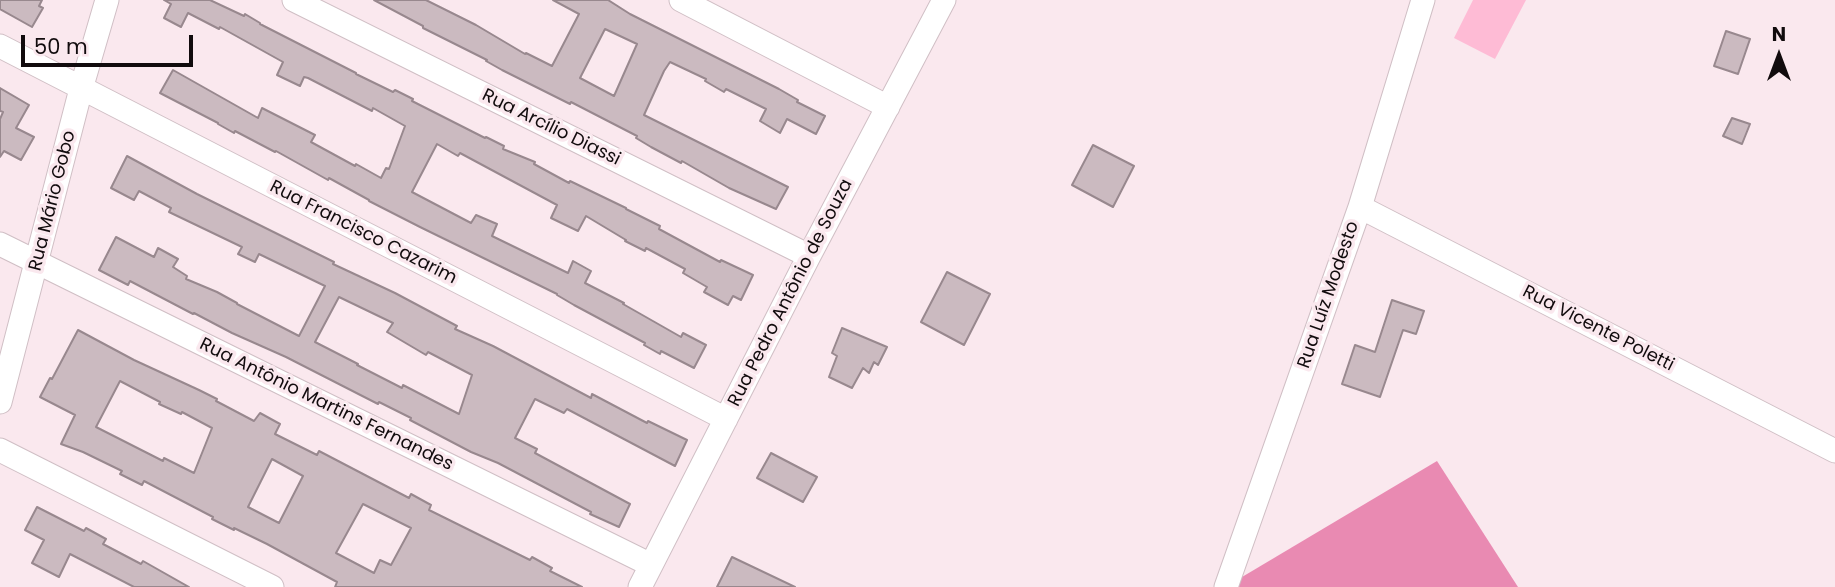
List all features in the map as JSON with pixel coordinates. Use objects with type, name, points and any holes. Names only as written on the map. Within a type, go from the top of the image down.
[{"type":"street","name":"Rua Mário Gobo","points":[[0,402],[81,89],[107,0]]},
{"type":"street","name":"Rua Arcílio Diassi","points":[[294,0],[809,256]]},
{"type":"street","points":[[681,0],[888,107]]},
{"type":"street","name":"Rua Pedro Antônio de Souza","points":[[640,587],[809,256],[944,0]]},
{"type":"street","name":"Rua Luíz Modesto","points":[[1226,587],[1360,207],[1423,0]]},
{"type":"street","name":"Rua Francisco Cazarim","points":[[0,46],[726,419]]},
{"type":"street","name":"Rua Vicente Poletti","points":[[1360,207],[1835,451]]},
{"type":"street","name":"Rua Antônio Martins Fernandes","points":[[0,244],[651,565]]},
{"type":"street","points":[[0,450],[272,587]]},
{"type":"shaded area","points":[[1473,0],[1526,0],[1495,59],[1454,38]]},
{"type":"shaded area","points":[[1437,461],[1518,587],[1238,587],[1237,580]]},
{"type":"building","points":[[0,0],[42,0],[39,6],[43,8],[32,27],[0,9]]},
{"type":"building","points":[[164,0],[210,0],[244,16],[245,14],[356,74],[393,92],[395,90],[504,146],[503,149],[535,162],[534,164],[569,183],[570,181],[626,208],[720,262],[721,260],[753,275],[741,300],[733,296],[728,305],[704,292],[707,287],[683,273],[685,269],[646,248],[645,251],[625,241],[586,216],[578,231],[551,218],[557,205],[460,153],[458,156],[437,144],[412,192],[471,223],[476,215],[497,224],[492,236],[568,273],[573,261],[591,271],[585,283],[681,337],[683,333],[706,345],[694,368],[661,351],[660,354],[557,294],[420,227],[276,151],[235,131],[234,133],[160,93],[173,70],[258,118],[262,108],[315,135],[311,142],[381,178],[386,168],[389,169],[405,126],[308,78],[304,77],[300,86],[277,75],[283,62],[220,27],[219,29],[188,13],[181,27],[164,18],[171,4]]},
{"type":"building","points":[[374,0],[426,0],[552,66],[579,14],[553,0],[608,0],[630,14],[779,89],[825,116],[816,134],[787,119],[780,133],[760,121],[766,109],[726,89],[724,92],[705,81],[706,79],[670,62],[664,71],[644,115],[788,187],[776,209],[729,188],[651,147],[636,138],[637,136],[502,70]],"holes":[[[605,29],[637,44],[614,96],[580,78]]]},
{"type":"building","points":[[1726,31],[1750,39],[1738,74],[1714,66]]},
{"type":"building","points":[[0,88],[29,105],[16,128],[34,137],[21,160],[4,151],[0,157],[0,119],[3,112],[0,111]]},
{"type":"building","points":[[1732,118],[1750,124],[1742,144],[1723,136]]},
{"type":"building","points":[[1093,145],[1134,166],[1113,207],[1072,185]]},
{"type":"building","points":[[127,156],[334,262],[333,264],[395,293],[457,326],[455,329],[591,398],[592,394],[647,423],[648,421],[687,440],[675,466],[567,409],[564,413],[535,399],[515,438],[537,449],[535,453],[630,504],[619,527],[590,514],[591,512],[379,402],[378,404],[130,281],[128,285],[99,270],[116,237],[154,257],[158,248],[178,259],[173,267],[187,276],[186,279],[217,292],[299,336],[325,286],[259,254],[255,262],[238,254],[242,247],[169,212],[171,208],[139,191],[134,200],[111,188]],"holes":[[[339,297],[393,323],[387,332],[426,355],[428,352],[472,375],[459,414],[403,385],[402,388],[315,342]]]},
{"type":"building","points":[[947,272],[990,294],[964,345],[921,322]]},
{"type":"building","points":[[1392,300],[1424,311],[1416,334],[1403,330],[1380,397],[1342,384],[1355,345],[1375,352]]},
{"type":"building","points":[[842,328],[887,347],[878,365],[874,362],[869,373],[863,368],[852,388],[829,377],[837,356],[832,353]]},
{"type":"building","points":[[78,330],[217,399],[216,401],[254,421],[260,413],[280,424],[275,434],[317,455],[319,451],[409,498],[411,494],[431,505],[429,510],[530,560],[532,557],[552,568],[550,571],[582,587],[335,587],[337,582],[267,544],[212,519],[213,517],[144,481],[142,485],[120,474],[122,471],[61,444],[75,415],[40,397],[50,378],[52,379]],"holes":[[[120,381],[160,402],[159,404],[181,414],[182,412],[212,428],[194,473],[164,458],[163,461],[96,427]],[[272,459],[303,476],[279,523],[248,507]],[[363,504],[411,528],[391,565],[380,560],[374,573],[336,553]]]},
{"type":"building","points":[[771,453],[817,477],[803,502],[757,478]]},
{"type":"building","points":[[37,507],[84,531],[86,528],[106,539],[103,544],[141,564],[143,561],[189,587],[134,587],[70,554],[59,577],[32,563],[44,540],[25,530]]},
{"type":"building","points":[[732,557],[795,587],[717,587]]}]
